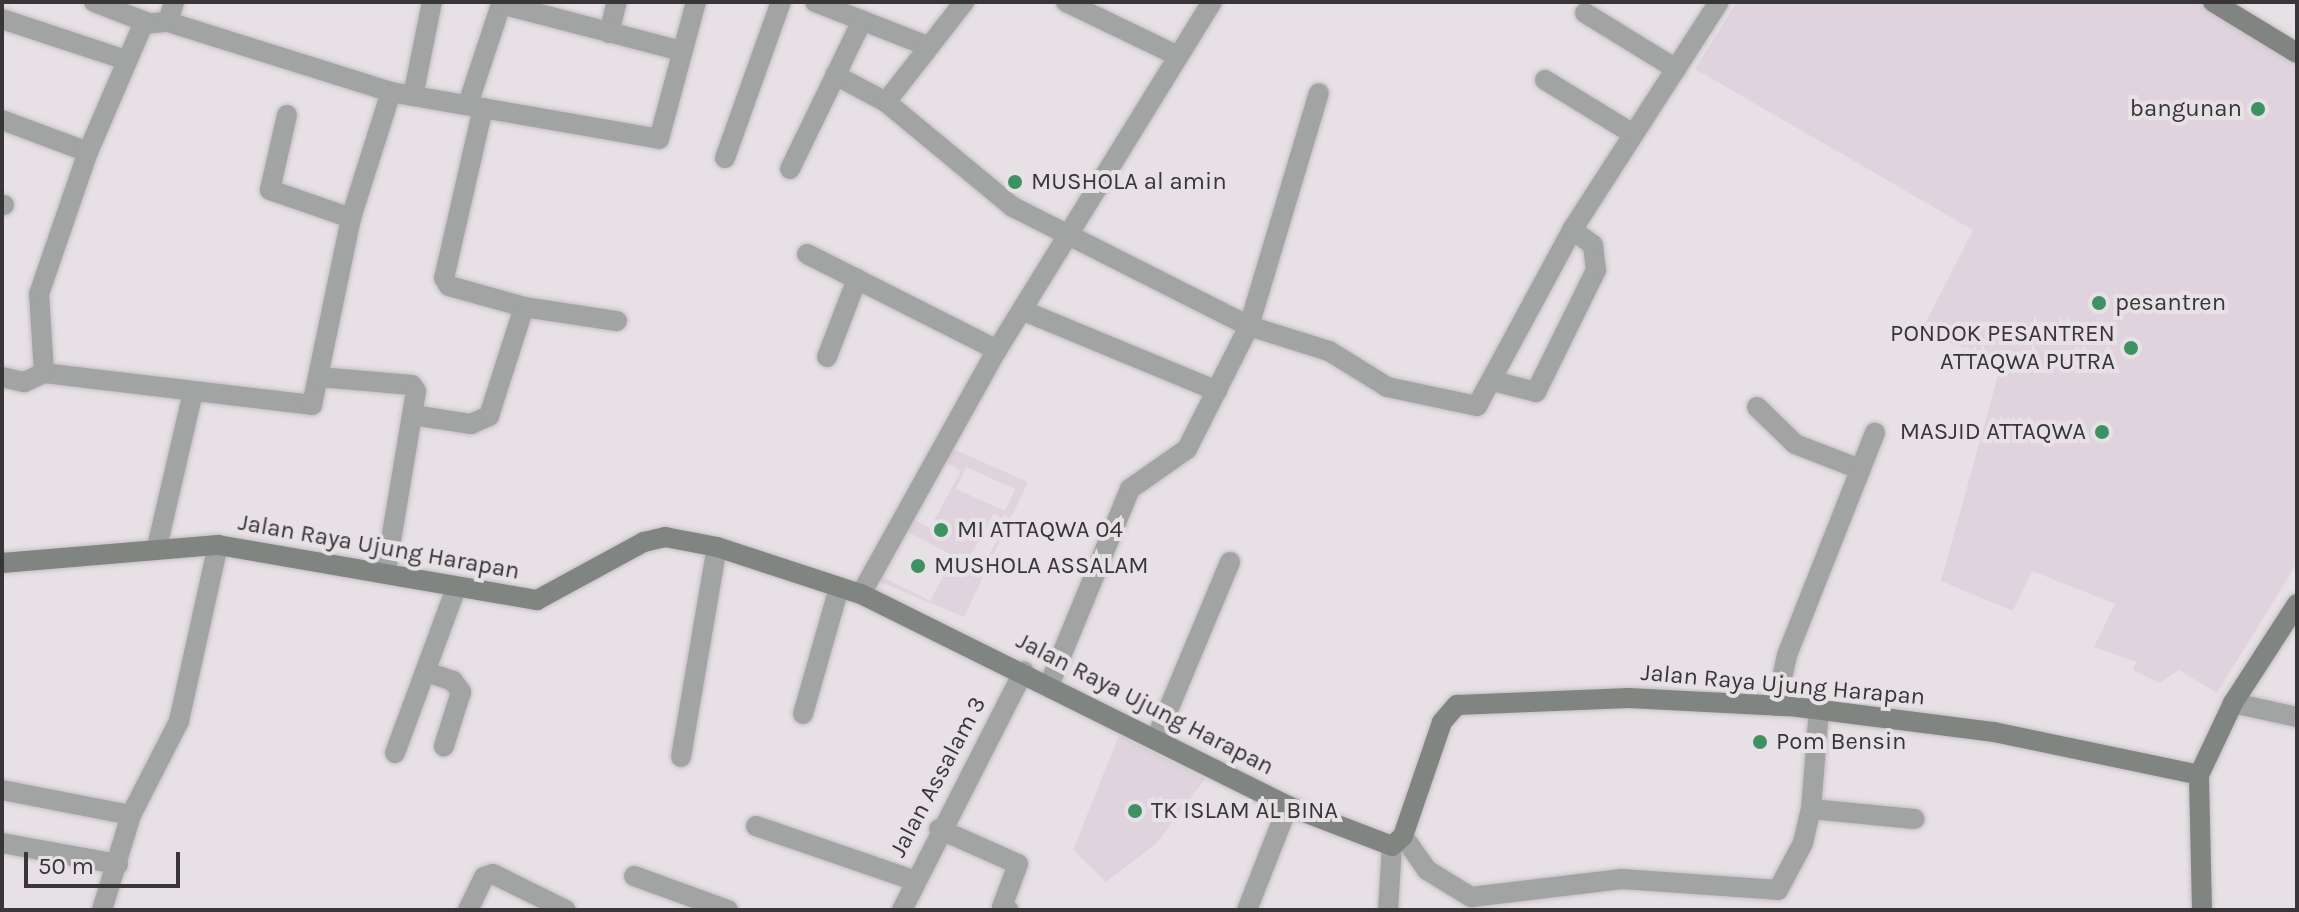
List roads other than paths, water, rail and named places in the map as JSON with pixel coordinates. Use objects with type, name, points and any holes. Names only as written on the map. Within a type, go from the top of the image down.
[{"type":"street","points":[[94,2],[146,22]]},
{"type":"street","points":[[413,96],[431,2]]},
{"type":"street","points":[[609,33],[617,2]]},
{"type":"street","points":[[44,373],[39,294],[123,59],[146,22],[171,12],[391,92],[656,140],[696,2]]},
{"type":"street","points":[[725,158],[781,2]]},
{"type":"street","points":[[815,2],[927,46]]},
{"type":"street","points":[[886,102],[964,2]]},
{"type":"street","points":[[1066,2],[1176,55]]},
{"type":"street","points":[[861,594],[997,350],[1024,311],[1176,55],[1212,2]]},
{"type":"street","points":[[2213,2],[2297,53]]},
{"type":"street","points":[[835,75],[886,102],[983,187],[1067,235],[1249,326],[1329,351],[1387,387],[1443,403],[1477,406],[1572,230],[1715,3]]},
{"type":"street","points":[[617,321],[524,307],[449,286],[444,278],[475,106],[498,5],[562,11],[609,33],[682,51]]},
{"type":"street","points":[[1585,13],[1676,69]]},
{"type":"street","points":[[2,19],[123,59]]},
{"type":"street","points":[[790,169],[862,21]]},
{"type":"street","points":[[1545,80],[1633,134]]},
{"type":"street","points":[[2,377],[24,382],[44,373],[192,396],[305,409],[319,377],[351,218],[391,92]]},
{"type":"street","points":[[1050,683],[1130,489],[1187,449],[1249,326],[1319,93]]},
{"type":"street","points":[[287,115],[270,190],[351,218]]},
{"type":"street","points":[[2,120],[88,152]]},
{"type":"street","points":[[1493,381],[1536,392],[1596,270],[1593,245],[1572,230]]},
{"type":"street","points":[[807,254],[997,350]]},
{"type":"street","points":[[827,357],[857,279]]},
{"type":"street","points":[[413,415],[471,424],[489,416],[524,307]]},
{"type":"street","points":[[1024,311],[1217,391]]},
{"type":"street","points":[[319,377],[412,385],[413,415],[386,571]]},
{"type":"street","points":[[157,547],[192,396]]},
{"type":"street","points":[[1757,407],[1795,444],[1857,468]]},
{"type":"street","points":[[1776,706],[1787,655],[1857,468],[1875,433]]},
{"type":"street","name":"Jalan Raya Ujung Harapan","points":[[2,563],[157,547],[218,545],[386,571],[456,588],[537,600],[644,542],[665,537],[717,547],[861,594],[1050,683],[1188,758],[1288,806],[1398,841],[1442,722],[1457,705],[1629,698],[1819,710],[1994,732],[2199,775]]},
{"type":"street","points":[[102,910],[131,815],[179,721],[218,545]]},
{"type":"street","points":[[681,757],[717,547]]},
{"type":"street","points":[[1156,739],[1230,562]]},
{"type":"street","points":[[395,753],[456,588]]},
{"type":"street","points":[[803,714],[839,588]]},
{"type":"street","points":[[2202,910],[2199,775],[2233,703],[2297,604]]},
{"type":"street","name":"Jalan Assalam 3","points":[[902,910],[913,880],[939,829],[1024,671]]},
{"type":"street","points":[[426,672],[453,681],[461,692],[444,746]]},
{"type":"street","points":[[2233,703],[2297,717]]},
{"type":"street","points":[[1769,910],[1803,843],[1811,809],[1819,710]]},
{"type":"street","points":[[2,790],[131,815]]},
{"type":"street","points":[[1247,910],[1288,806]]},
{"type":"street","points":[[1811,809],[1915,819]]},
{"type":"street","points":[[756,826],[913,880]]},
{"type":"street","points":[[939,829],[1018,864],[1002,907],[1008,910]]},
{"type":"street","points":[[1398,841],[1427,870],[1471,897],[1622,879],[1778,890]]},
{"type":"street","points":[[1388,910],[1398,841]]},
{"type":"street","points":[[2,843],[118,864]]},
{"type":"street","points":[[468,910],[490,874],[538,904],[566,910]]},
{"type":"street","points":[[634,876],[728,910]]},
{"type":"place","name":"bangunan","points":[[2258,109]]},
{"type":"place","name":"MUSHOLA al amin","points":[[1015,182]]},
{"type":"place","name":"pesantren","points":[[2099,303]]},
{"type":"place","name":"PONDOK PESANTREN ATTAQWA PUTRA","points":[[2131,348]]},
{"type":"place","name":"MASJID ATTAQWA","points":[[2102,432]]},
{"type":"place","name":"MI ATTAQWA 04","points":[[941,530]]},
{"type":"place","name":"MUSHOLA ASSALAM","points":[[918,566]]},
{"type":"place","name":"Pom Bensin","points":[[1760,742]]},
{"type":"place","name":"TK ISLAM AL BINA","points":[[1135,811]]}]
